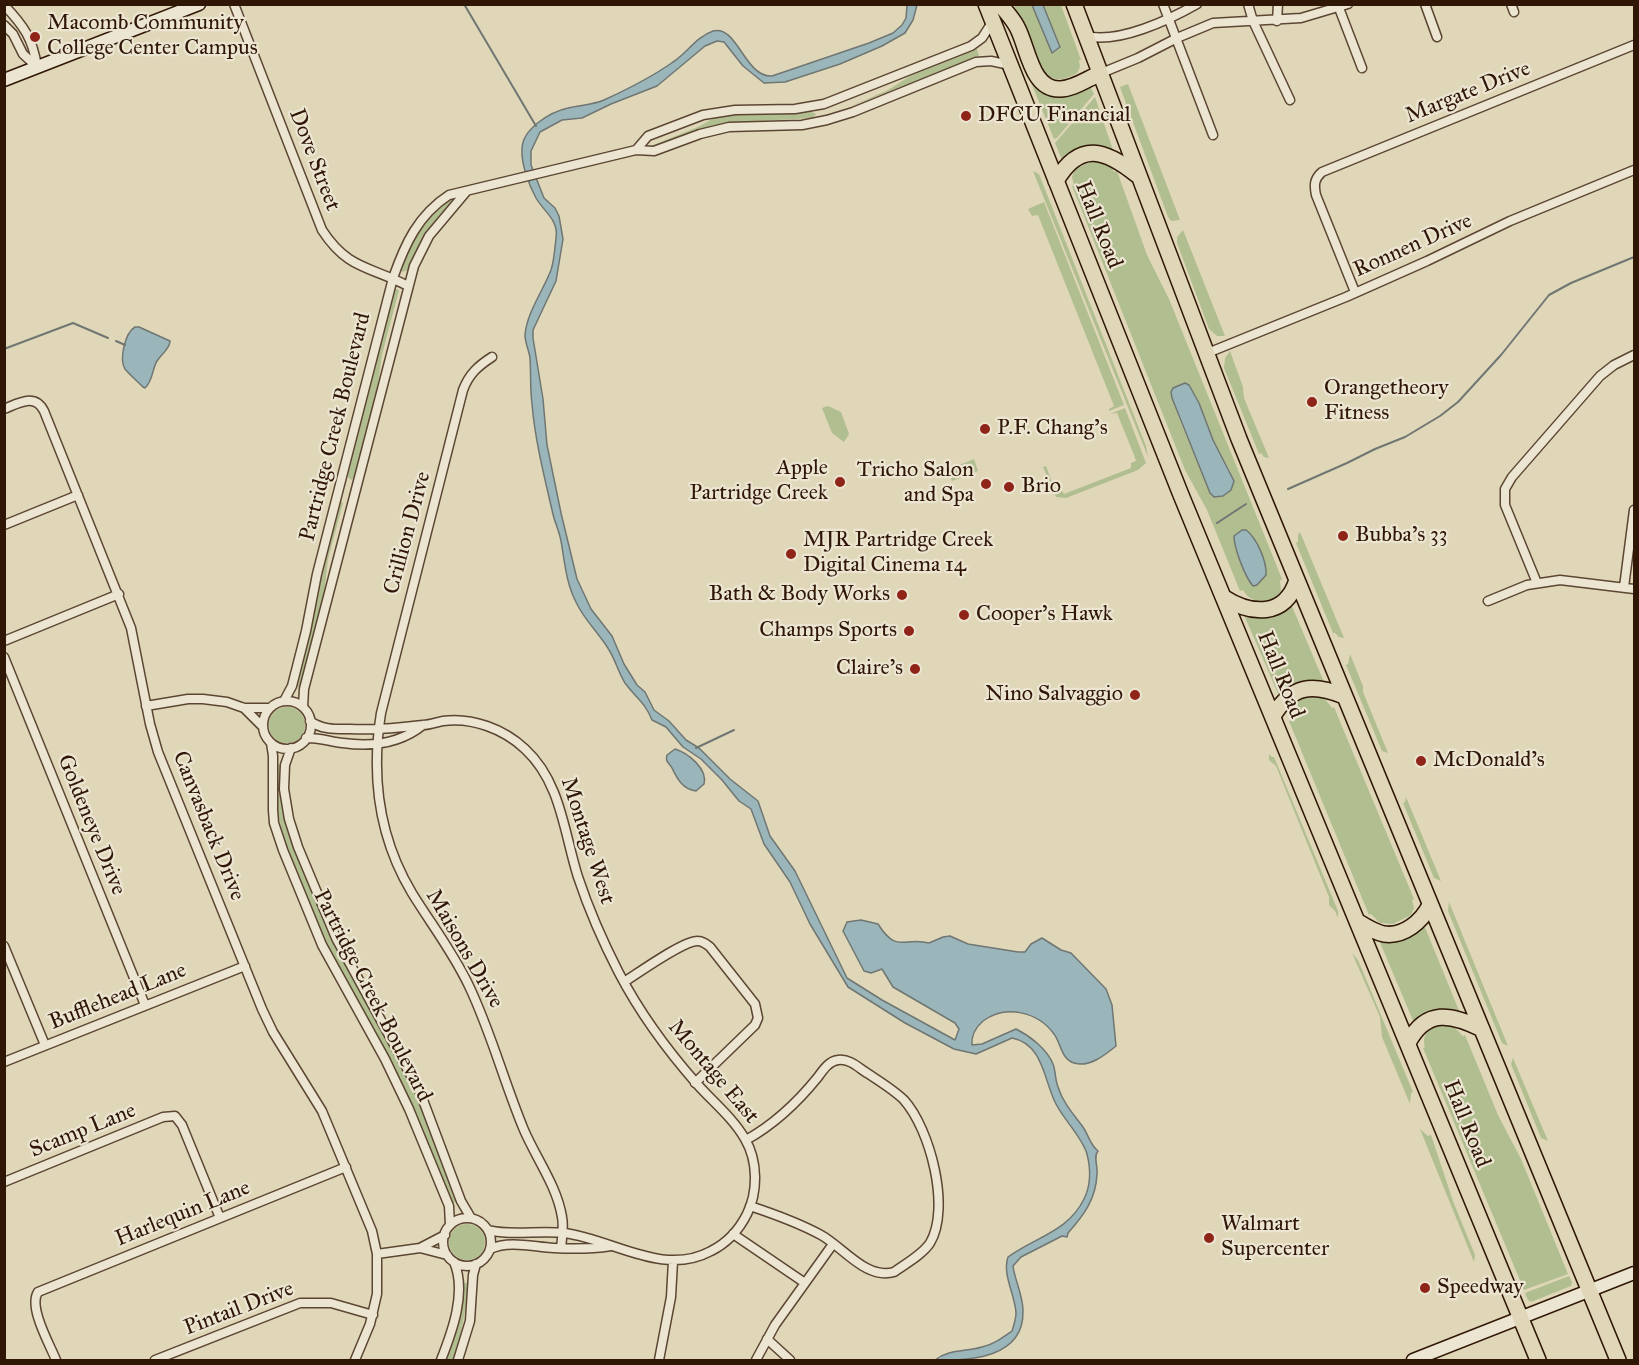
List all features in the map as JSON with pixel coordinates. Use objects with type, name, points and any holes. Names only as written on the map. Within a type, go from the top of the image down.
[{"type":"highway","name":"Hall Road","points":[[986,4],[1223,597],[1538,1360]]},
{"type":"highway","points":[[1000,4],[1017,26],[1039,81],[1046,86],[1052,89],[1067,88],[1100,74]]},
{"type":"highway","points":[[1074,4],[1205,354],[1618,1360]]},
{"type":"highway","points":[[1056,181],[1074,160],[1092,153],[1112,157],[1137,175]]},
{"type":"highway","points":[[1223,597],[1240,607],[1265,610],[1286,601],[1294,590],[1297,580]]},
{"type":"highway","points":[[1273,717],[1289,696],[1307,688],[1324,689],[1344,696]]},
{"type":"highway","points":[[1358,922],[1380,933],[1394,933],[1415,924],[1430,905]]},
{"type":"highway","points":[[1408,1043],[1420,1026],[1441,1017],[1459,1018],[1482,1029]]},
{"type":"main road","points":[[4,80],[199,4]]},
{"type":"main road","points":[[1413,1360],[1635,1273]]},
{"type":"street","name":"Dove Street","points":[[234,4],[322,230],[335,248],[349,260],[408,286]]},
{"type":"street","points":[[1163,4],[1214,135]]},
{"type":"street","points":[[1086,36],[1110,38],[1170,19],[1197,4]]},
{"type":"street","points":[[1248,4],[1252,21],[1290,100]]},
{"type":"street","points":[[1276,21],[1278,4]]},
{"type":"street","points":[[1425,4],[1437,37]]},
{"type":"street","points":[[4,5],[22,25],[34,46],[37,67]]},
{"type":"street","points":[[1100,74],[1213,23],[1301,18],[1343,6],[1362,68]]},
{"type":"street","name":"Partridge Creek Boulevard","points":[[636,150],[648,136],[715,112],[795,109],[835,101],[971,46],[981,38],[993,21]]},
{"type":"street","points":[[4,25],[13,34],[23,54],[37,67]]},
{"type":"street","name":"Margate Drive","points":[[1355,292],[1316,195],[1314,185],[1316,177],[1340,164],[1634,48]]},
{"type":"street","name":"Partridge Creek Boulevard","points":[[284,700],[292,686],[317,574],[393,278],[408,238],[423,217],[449,195],[636,150],[654,151],[700,134],[729,127],[818,122],[853,112],[976,62],[1010,65]]},
{"type":"street","name":"Ronnen Drive","points":[[1205,354],[1427,261],[1510,221],[1635,170]]},
{"type":"street","name":"Partridge Creek Boulevard","points":[[303,707],[304,689],[408,286],[418,255],[429,236],[466,192]]},
{"type":"street","points":[[1537,583],[1505,505],[1505,489],[1512,477],[1600,376],[1614,365],[1635,355]]},
{"type":"street","name":"Crillion Drive","points":[[378,730],[464,390],[470,375],[492,357]]},
{"type":"street","name":"Canvasback Drive","points":[[4,409],[24,401],[36,400],[41,404],[119,594],[135,642],[146,706],[158,752],[268,1022],[322,1111],[372,1231],[377,1254],[378,1281],[373,1314],[354,1360]]},
{"type":"street","points":[[4,525],[78,495]]},
{"type":"street","points":[[1624,587],[1635,510]]},
{"type":"street","points":[[1488,601],[1537,583],[1560,580],[1635,589]]},
{"type":"street","points":[[4,641],[119,594]]},
{"type":"street","name":"Goldeneye Drive","points":[[4,657],[145,1005]]},
{"type":"street","points":[[146,706],[188,699],[203,699],[244,708],[269,708]]},
{"type":"street","points":[[284,700],[303,707],[310,721],[309,733],[300,745],[291,748],[277,747],[267,739],[263,727],[264,717],[269,708],[284,700]]},
{"type":"street","points":[[244,708],[263,727]]},
{"type":"street","name":"Montage West","points":[[310,721],[317,726],[330,729],[378,730],[456,720],[483,725],[511,738],[523,747],[538,763],[554,790],[573,861],[594,921],[624,982]]},
{"type":"street","name":"Montage West","points":[[306,738],[342,743],[376,744],[400,739],[424,725]]},
{"type":"street","name":"Maisons Drive","points":[[378,730],[376,771],[380,806],[393,856],[413,895],[455,959],[482,1013],[524,1130],[556,1197],[562,1216],[561,1248]]},
{"type":"street","name":"Partridge Creek Boulevard","points":[[272,743],[273,816],[283,850],[322,945],[385,1059],[409,1109],[449,1206],[450,1225]]},
{"type":"street","name":"Partridge Creek Boulevard","points":[[291,748],[285,765],[284,789],[293,832],[336,938],[420,1092],[461,1201],[471,1218]]},
{"type":"street","points":[[624,982],[685,945],[698,941],[710,947],[755,1004],[758,1018],[755,1025],[695,1083]]},
{"type":"street","points":[[4,946],[45,1046]]},
{"type":"street","name":"Bufflehead Lane","points":[[4,1062],[244,966]]},
{"type":"street","name":"Montage East","points":[[488,1230],[500,1233],[533,1231],[563,1233],[596,1239],[610,1246],[656,1259],[673,1261],[707,1254],[718,1248],[733,1234],[744,1219],[750,1206],[755,1175],[754,1163],[746,1140],[732,1121],[695,1083],[655,1032],[624,982]]},
{"type":"street","points":[[746,1140],[788,1112],[825,1067],[838,1060],[849,1061],[903,1100],[914,1115],[934,1163],[940,1206],[934,1234],[929,1245],[894,1272],[888,1274],[879,1274],[866,1268],[812,1231],[750,1206]]},
{"type":"street","name":"Scamp Lane","points":[[4,1182],[164,1118],[175,1116],[182,1125],[220,1218]]},
{"type":"street","name":"Harlequin Lane","points":[[56,1360],[36,1310],[35,1297],[43,1290],[346,1167]]},
{"type":"street","points":[[441,1360],[460,1292],[459,1274],[454,1262],[447,1255],[444,1245],[445,1235],[450,1225],[460,1219],[471,1218],[481,1222],[488,1230],[491,1239],[490,1249],[485,1258],[477,1264],[463,1265],[454,1262]]},
{"type":"street","points":[[733,1234],[805,1283]]},
{"type":"street","points":[[377,1254],[420,1248],[445,1235]]},
{"type":"street","name":"Montage East","points":[[490,1249],[511,1244],[596,1249],[610,1246]]},
{"type":"street","points":[[756,1360],[767,1340],[833,1244]]},
{"type":"street","points":[[420,1248],[447,1255]]},
{"type":"street","points":[[658,1360],[671,1297],[673,1261]]},
{"type":"street","points":[[458,1360],[470,1321],[473,1275],[477,1264]]},
{"type":"street","name":"Pintail Drive","points":[[155,1360],[300,1303],[331,1303],[373,1314]]},
{"type":"street","points":[[767,1340],[790,1360]]},
{"type":"green space","points":[[1014,5],[1032,5],[1052,53],[1058,41],[1043,5],[1061,5],[1081,60],[1079,60],[1080,67],[1077,73],[1058,79],[1049,76],[1042,68],[1039,68]]},
{"type":"green space","points":[[977,49],[979,56],[849,107],[888,90],[910,76]]},
{"type":"green space","points":[[1032,79],[1044,93],[1051,95],[1058,96],[1090,86],[1094,94],[1057,138],[1054,139],[1030,80]]},
{"type":"green space","points":[[1128,84],[1180,220],[1171,221],[1168,217],[1120,87]]},
{"type":"green space","points":[[1095,97],[1113,150],[1099,147],[1062,160],[1055,143]]},
{"type":"green space","points":[[810,111],[816,114],[813,118],[723,123],[651,146],[716,117]]},
{"type":"green space","points":[[1100,161],[1110,165],[1114,172],[1117,171],[1147,255],[1169,299],[1282,579],[1280,581],[1281,591],[1272,599],[1256,601],[1243,590],[1240,591],[1207,510],[1185,470],[1072,186],[1075,169],[1090,162]],"holes":[[[1185,383],[1189,385],[1199,403],[1213,440],[1230,471],[1231,490],[1225,493],[1210,493],[1179,418],[1171,392]],[[1239,532],[1252,535],[1266,567],[1266,575],[1257,585],[1240,556],[1234,536]]]},
{"type":"green space","points":[[1033,171],[1039,174],[1146,446],[1148,457]]},
{"type":"green space","points":[[451,199],[453,202],[438,217],[421,242],[408,270],[402,272],[401,268],[405,258],[421,230]]},
{"type":"green space","points":[[1044,202],[1124,405],[1109,411],[1114,406],[1038,215],[1032,216],[1028,209]]},
{"type":"green space","points":[[1183,230],[1225,336],[1217,336],[1209,329],[1177,243],[1177,237]]},
{"type":"green space","points":[[395,289],[399,290],[382,355],[377,390],[354,478],[351,480],[347,476]]},
{"type":"green space","points":[[1230,351],[1243,387],[1244,398],[1269,458],[1259,454],[1224,368],[1225,358]]},
{"type":"green space","points":[[828,406],[841,412],[849,434],[844,442],[832,433],[822,408]]},
{"type":"green space","points":[[1125,408],[1146,463],[1138,470],[1066,498],[1056,497],[1043,467],[1046,466],[1056,493],[1062,491],[1064,494],[1131,468],[1131,463],[1136,461],[1134,455],[1117,413],[1110,414]]},
{"type":"green space","points":[[974,459],[978,471],[952,481],[947,470]]},
{"type":"green space","points":[[341,502],[343,503],[328,559],[324,595],[300,687],[296,686]]},
{"type":"green space","points":[[1300,532],[1344,638],[1333,633],[1296,543]]},
{"type":"green space","points":[[1291,604],[1324,682],[1279,696],[1244,615]]},
{"type":"green space","points":[[1350,654],[1388,753],[1382,751],[1346,665]]},
{"type":"green space","points":[[1312,696],[1325,699],[1332,708],[1334,707],[1414,899],[1411,915],[1393,924],[1380,923],[1371,914],[1369,915],[1289,721],[1291,720],[1291,706]]},
{"type":"green space","points":[[287,707],[299,713],[305,725],[299,737],[287,743],[275,737],[269,725],[275,713]]},
{"type":"green space","points":[[1269,754],[1274,757],[1338,911],[1338,918],[1329,905],[1329,897],[1276,766],[1269,760]]},
{"type":"green space","points":[[278,765],[281,765],[280,795],[289,836],[330,936],[415,1092],[456,1202],[452,1203],[412,1106],[325,943],[285,844],[277,810]]},
{"type":"green space","points":[[1406,797],[1441,881],[1434,878],[1403,803]]},
{"type":"green space","points":[[1449,902],[1508,1046],[1502,1043],[1448,911]]},
{"type":"green space","points":[[1424,925],[1460,1013],[1414,1023],[1379,940]]},
{"type":"green space","points":[[1352,953],[1358,960],[1413,1092],[1410,1104],[1382,1037],[1380,1017]]},
{"type":"green space","points":[[1444,1024],[1454,1027],[1463,1036],[1465,1035],[1498,1115],[1521,1159],[1568,1274],[1524,1290],[1423,1048],[1425,1047],[1424,1038],[1428,1031]]},
{"type":"green space","points":[[1513,1058],[1548,1141],[1541,1138],[1511,1064]]},
{"type":"green space","points":[[1420,1129],[1428,1136],[1431,1135],[1453,1201],[1475,1255],[1474,1262]]},
{"type":"green space","points":[[467,1224],[479,1230],[485,1242],[479,1254],[467,1260],[455,1254],[449,1242],[455,1230]]},
{"type":"green space","points":[[1569,1276],[1571,1286],[1531,1302],[1528,1300],[1525,1293]]},
{"type":"green space","points":[[464,1283],[468,1283],[459,1341],[453,1360],[445,1360],[461,1313]]},
{"type":"water","points":[[907,5],[917,5],[913,20],[905,33],[882,46],[840,64],[785,82],[764,83],[743,66],[724,42],[717,41],[705,46],[657,86],[582,118],[562,120],[540,132],[531,151],[531,165],[544,198],[555,208],[559,216],[563,239],[556,281],[533,330],[533,338],[543,399],[547,445],[561,513],[577,579],[591,609],[612,636],[624,664],[637,685],[645,692],[654,710],[669,721],[686,740],[699,748],[730,779],[758,801],[770,836],[795,871],[847,978],[955,1040],[959,1029],[955,1023],[893,987],[882,969],[871,973],[864,971],[843,931],[847,922],[861,920],[878,924],[896,942],[929,943],[950,936],[968,944],[1025,952],[1031,944],[1042,938],[1061,950],[1071,953],[1106,989],[1112,1005],[1116,1046],[1102,1057],[1085,1064],[1074,1063],[1066,1058],[1054,1034],[1047,1026],[1021,1013],[1011,1012],[992,1016],[983,1021],[974,1032],[972,1045],[982,1044],[1016,1029],[1042,1048],[1053,1064],[1057,1084],[1063,1098],[1098,1151],[1097,1174],[1092,1199],[1067,1237],[1062,1236],[1021,1257],[1013,1266],[1023,1311],[1021,1327],[1015,1339],[992,1354],[949,1360],[935,1360],[952,1352],[986,1346],[1012,1331],[1016,1313],[1007,1271],[1008,1257],[1060,1227],[1077,1210],[1086,1194],[1090,1177],[1085,1148],[1056,1104],[1037,1056],[1023,1042],[1012,1038],[976,1054],[954,1049],[905,1023],[848,987],[810,924],[790,882],[764,844],[751,809],[739,801],[701,759],[683,747],[666,727],[652,720],[643,704],[625,683],[609,650],[580,610],[568,581],[533,417],[530,358],[525,335],[532,310],[551,270],[556,238],[555,226],[533,193],[523,161],[523,142],[538,122],[561,110],[600,102],[622,92],[657,73],[702,37],[713,31],[721,31],[729,35],[755,69],[772,76],[893,33],[906,18]]},
{"type":"water","points":[[1032,5],[1043,5],[1060,47],[1052,53]]},
{"type":"water","points":[[135,327],[170,341],[167,349],[157,361],[150,382],[145,388],[123,365],[126,340]]},
{"type":"water","points":[[1185,383],[1189,385],[1199,403],[1213,440],[1234,481],[1231,490],[1223,496],[1214,497],[1210,493],[1172,398],[1173,388]]},
{"type":"water","points":[[1246,530],[1254,539],[1265,564],[1266,575],[1257,585],[1253,586],[1243,569],[1234,541],[1234,536]]},
{"type":"water","points":[[675,749],[696,762],[703,773],[704,784],[696,791],[681,783],[667,761],[667,755]]},
{"type":"waterway","points":[[464,4],[536,126]]},
{"type":"waterway","points":[[1288,489],[1405,437],[1440,416],[1458,402],[1501,355],[1549,295],[1571,283],[1634,257]]},
{"type":"waterway","points":[[4,349],[73,323],[108,338]]},
{"type":"waterway","points":[[116,341],[125,345]]},
{"type":"waterway","points":[[1217,523],[1246,504]]},
{"type":"waterway","points":[[696,748],[734,730]]},
{"type":"place","name":"Macomb Community College Center Campus","points":[[35,37]]},
{"type":"place","name":"DFCU Financial","points":[[966,116]]},
{"type":"place","name":"Orangetheory Fitness","points":[[1312,402]]},
{"type":"place","name":"P.F. Chang's","points":[[985,429]]},
{"type":"place","name":"Apple Partridge Creek","points":[[840,482]]},
{"type":"place","name":"Tricho Salon and Spa","points":[[986,484]]},
{"type":"place","name":"Brio","points":[[1009,487]]},
{"type":"place","name":"Bubba's 33","points":[[1343,536]]},
{"type":"place","name":"MJR Partridge Creek Digital Cinema 14","points":[[791,554]]},
{"type":"place","name":"Bath & Body Works","points":[[902,595]]},
{"type":"place","name":"Cooper's Hawk","points":[[964,615]]},
{"type":"place","name":"Champs Sports","points":[[909,631]]},
{"type":"place","name":"Claire's","points":[[915,669]]},
{"type":"place","name":"Nino Salvaggio","points":[[1135,695]]},
{"type":"place","name":"McDonald's","points":[[1421,761]]},
{"type":"place","name":"Walmart Supercenter","points":[[1209,1238]]},
{"type":"place","name":"Speedway","points":[[1425,1288]]}]
